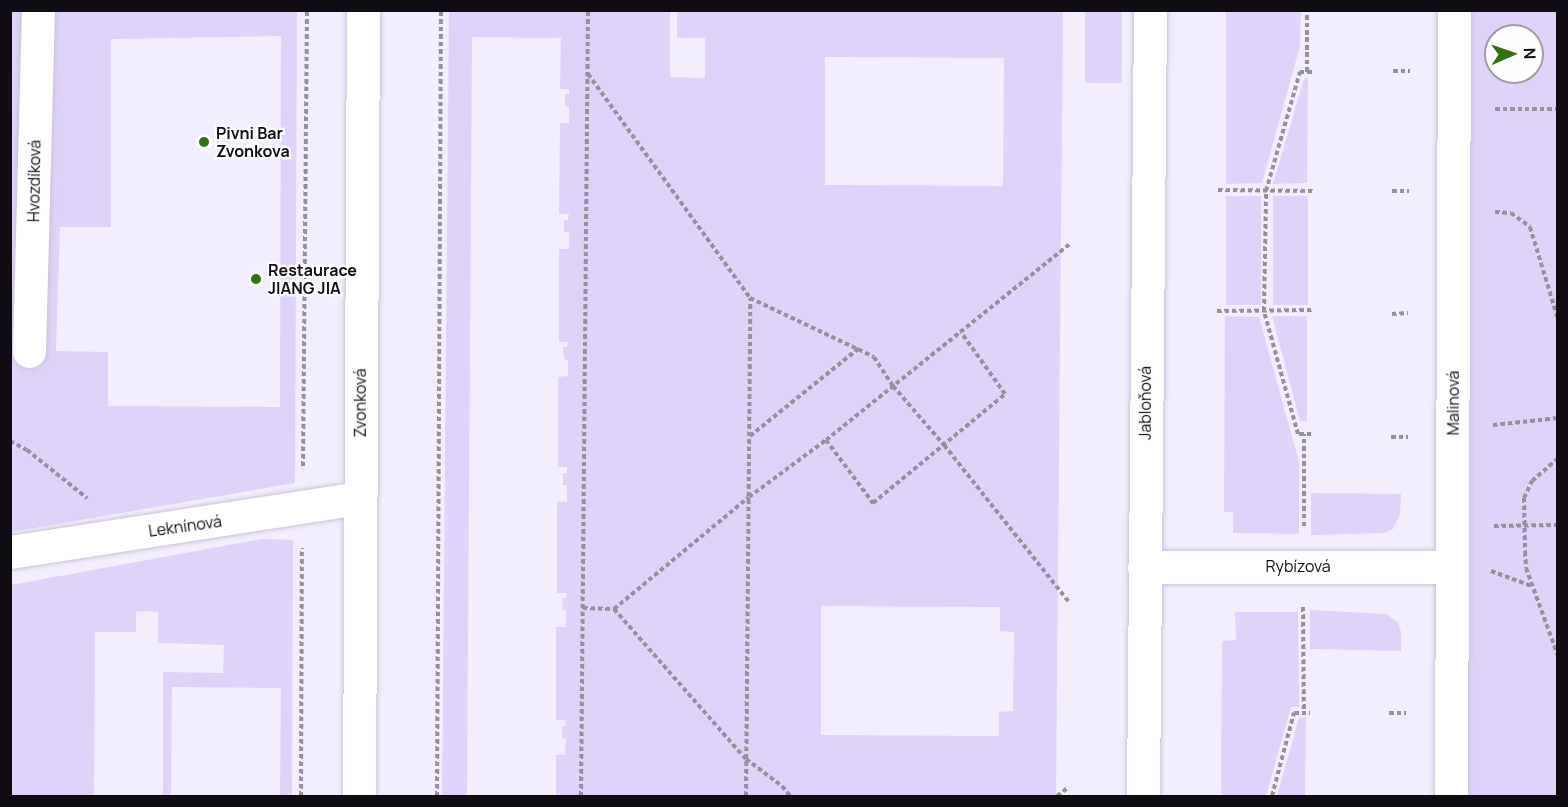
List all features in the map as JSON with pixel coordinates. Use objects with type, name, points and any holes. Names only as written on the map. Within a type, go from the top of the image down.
[{"type":"street","name":"Hvozdíková","points":[[29,351],[38,10]]},
{"type":"street","name":"Zvonková","points":[[359,796],[363,10]]},
{"type":"street","name":"Jabloňová","points":[[1143,796],[1150,10]]},
{"type":"street","name":"Malinová","points":[[1451,796],[1455,10]]},
{"type":"street","name":"Leknínová","points":[[10,552],[303,509],[359,498]]},
{"type":"street","name":"Rybízová","points":[[1144,567],[1452,567]]},
{"type":"path","points":[[300,796],[307,10]]},
{"type":"path","points":[[437,796],[441,10]]},
{"type":"path","points":[[581,796],[588,10]]},
{"type":"path","points":[[1306,72],[1307,10]]},
{"type":"path","points":[[1393,71],[1410,71]]},
{"type":"path","points":[[1311,434],[1298,434],[1264,311],[1266,191],[1300,72],[1314,72]]},
{"type":"path","points":[[587,73],[750,298],[874,357],[893,386],[944,445],[1069,602]]},
{"type":"path","points":[[1495,109],[1557,109]]},
{"type":"path","points":[[1218,190],[1314,191]]},
{"type":"path","points":[[1392,191],[1409,191]]},
{"type":"path","points":[[1494,212],[1511,213],[1530,227],[1557,319]]},
{"type":"path","points":[[583,608],[615,609],[748,497],[826,440],[1071,243]]},
{"type":"path","points":[[746,796],[750,298]]},
{"type":"path","points":[[1217,311],[1312,310]]},
{"type":"path","points":[[1392,314],[1408,314]]},
{"type":"path","points":[[826,440],[873,503],[1005,394],[961,332]]},
{"type":"path","points":[[749,436],[859,348]]},
{"type":"path","points":[[1492,425],[1557,418]]},
{"type":"path","points":[[1304,434],[1304,530]]},
{"type":"path","points":[[1390,437],[1408,437]]},
{"type":"path","points":[[10,441],[27,450],[94,503],[127,535]]},
{"type":"path","points":[[1557,458],[1532,481],[1524,498],[1526,568],[1557,656]]},
{"type":"path","points":[[1483,526],[1557,525]]},
{"type":"path","points":[[1491,571],[1532,586]]},
{"type":"path","points":[[1272,796],[1294,713],[1307,713],[1303,603]]},
{"type":"path","points":[[615,609],[746,759],[782,786],[790,796]]},
{"type":"path","points":[[1389,713],[1406,713]]},
{"type":"path","points":[[1057,796],[1069,788]]},
{"type":"shaded area","points":[[11,11],[297,11],[295,483],[11,532]],"holes":[[[281,36],[280,407],[108,406],[108,352],[56,351],[60,227],[111,227],[111,39]]]},
{"type":"shaded area","points":[[449,11],[670,11],[670,77],[705,78],[705,38],[677,38],[677,11],[1063,11],[1056,796],[556,796],[556,755],[565,755],[566,739],[562,738],[562,726],[566,726],[565,720],[556,720],[556,627],[566,627],[566,610],[563,610],[562,599],[566,598],[567,593],[557,593],[557,502],[567,502],[567,485],[563,485],[563,473],[567,473],[567,467],[558,467],[558,377],[568,376],[568,360],[564,359],[563,347],[567,347],[568,342],[559,342],[559,249],[569,249],[569,232],[564,232],[564,220],[568,220],[569,214],[559,214],[560,123],[569,123],[569,106],[565,106],[565,94],[569,94],[569,89],[560,89],[561,38],[472,37],[467,796],[442,796]],"holes":[[[825,57],[1004,58],[1003,186],[825,185]],[[821,606],[1000,607],[1000,631],[1014,632],[1013,711],[999,712],[999,736],[821,735]]]},
{"type":"shaded area","points":[[1085,11],[1122,11],[1122,83],[1085,83]]},
{"type":"shaded area","points":[[1226,11],[1301,11],[1300,46],[1262,183],[1226,184]]},
{"type":"shaded area","points":[[1471,11],[1557,11],[1557,796],[1466,796]]},
{"type":"shaded area","points":[[1308,77],[1307,183],[1273,184],[1304,79]]},
{"type":"shaded area","points":[[1226,196],[1261,196],[1261,305],[1226,305]]},
{"type":"shaded area","points":[[1273,196],[1308,196],[1308,305],[1273,305]]},
{"type":"shaded area","points":[[1225,316],[1259,317],[1299,462],[1299,534],[1233,533],[1233,512],[1224,512]]},
{"type":"shaded area","points":[[1272,316],[1307,316],[1307,421],[1300,421]]},
{"type":"shaded area","points":[[1311,493],[1401,494],[1400,514],[1393,529],[1385,533],[1311,535]]},
{"type":"shaded area","points":[[262,539],[293,540],[292,796],[280,796],[281,688],[172,687],[171,796],[163,796],[163,672],[223,673],[224,645],[158,643],[158,612],[136,611],[136,632],[95,632],[94,796],[11,796],[11,585]]},
{"type":"shaded area","points":[[1310,610],[1387,614],[1398,623],[1401,632],[1401,651],[1310,649]]},
{"type":"shaded area","points":[[1235,612],[1298,612],[1299,707],[1291,707],[1266,796],[1221,796],[1222,641],[1236,640]]},
{"type":"shaded area","points":[[1306,717],[1305,796],[1277,796],[1299,718]]},
{"type":"place","name":"Pivni Bar Zvonkova","points":[[204,142]]},
{"type":"place","name":"Restaurace JIANG JIA","points":[[256,279]]}]
